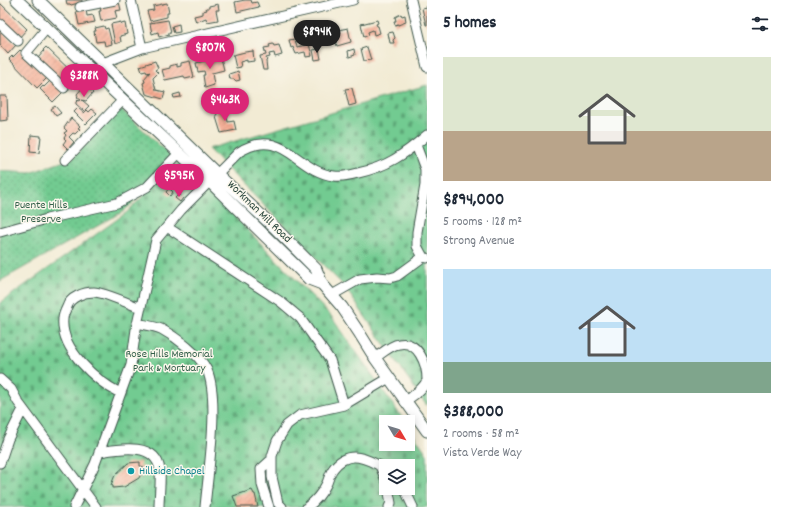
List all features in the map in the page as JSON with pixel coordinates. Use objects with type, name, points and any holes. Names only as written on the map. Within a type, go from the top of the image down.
[{"type":"main road","name":"Workman Mill Road","points":[[17,0],[179,153],[213,178],[276,229],[316,269],[322,284],[332,295],[360,334],[405,402],[427,431]]},
{"type":"main road","name":"Workman Mill Road","points":[[38,0],[103,63],[213,178]]},
{"type":"street","points":[[80,7],[115,0]]},
{"type":"street","points":[[131,0],[142,48]]},
{"type":"street","points":[[94,73],[103,63],[142,48],[353,0]]},
{"type":"street","points":[[411,0],[427,67]]},
{"type":"street","points":[[0,24],[18,41]]},
{"type":"street","points":[[47,28],[26,53],[64,88]]},
{"type":"street","points":[[65,160],[123,100]]},
{"type":"street","points":[[74,507],[99,452],[130,365],[140,308],[156,240],[181,210],[239,152],[248,146],[277,145],[286,149],[313,168],[326,174],[334,176],[351,175],[374,170],[393,161],[416,145],[427,135]]},
{"type":"street","points":[[332,295],[360,279],[377,276],[390,278],[397,276],[425,257],[417,246],[417,232],[425,185],[425,169],[416,145]]},
{"type":"street","points":[[0,232],[122,201],[147,187],[179,153]]},
{"type":"street","points":[[0,226],[13,229]]},
{"type":"street","points":[[167,227],[281,302],[300,318],[330,360],[344,405]]},
{"type":"street","points":[[120,393],[107,387],[93,375],[70,348],[64,334],[62,318],[68,303],[84,292],[96,292],[140,308]]},
{"type":"street","points":[[137,323],[161,329],[181,342],[192,351],[206,369],[210,382],[212,398],[212,430],[205,507]]},
{"type":"street","points":[[375,358],[399,344],[406,344],[425,354],[427,379],[423,386],[405,402]]},
{"type":"street","points":[[282,507],[278,503],[272,477],[272,459],[277,441],[287,425],[300,415],[344,405],[389,378]]},
{"type":"street","points":[[0,379],[11,389],[23,409],[96,507]]},
{"type":"street","points":[[0,463],[8,439],[23,409]]},
{"type":"street","points":[[99,452],[127,448],[140,449],[150,454],[156,460],[160,469],[159,507]]},
{"type":"street","points":[[307,507],[315,501],[326,485],[333,469],[340,461],[347,457],[358,456],[379,466]]},
{"type":"street","points":[[269,507],[262,485],[261,469],[272,459]]},
{"type":"street","points":[[389,495],[391,503],[389,507]]},
{"type":"street","points":[[407,495],[413,507]]},
{"type":"green space","points":[[427,85],[427,406],[344,286],[208,149]]},
{"type":"green space","name":"Puente Hills Preserve","points":[[120,108],[176,161],[124,211],[0,281],[0,171],[30,173],[73,158]]},
{"type":"green space","name":"Rose Hills Memorial Park & Mortuary","points":[[180,160],[332,317],[400,415],[379,415],[379,451],[415,451],[415,436],[427,455],[427,507],[0,507],[0,303],[126,213]]},
{"type":"building","points":[[66,0],[82,0],[82,2],[71,5],[67,4]]},
{"type":"building","points":[[251,0],[252,3],[257,2],[259,7],[237,12],[235,2]]},
{"type":"building","points":[[119,2],[121,10],[115,11],[117,18],[101,21],[99,11],[101,11],[100,7]]},
{"type":"building","points":[[0,3],[27,29],[18,39],[0,21]]},
{"type":"building","points":[[167,3],[169,13],[167,13],[167,17],[150,21],[147,11],[154,10],[153,6]]},
{"type":"building","points":[[218,4],[219,10],[216,10],[218,20],[207,22],[206,18],[196,22],[194,16],[203,14],[203,11],[207,10],[206,8],[209,8],[209,6]]},
{"type":"building","points":[[427,7],[427,25],[426,25],[422,8]]},
{"type":"building","points":[[86,9],[87,16],[93,15],[95,22],[79,25],[76,11]]},
{"type":"building","points":[[401,14],[402,16],[405,15],[406,22],[395,25],[395,17]]},
{"type":"building","points":[[168,20],[171,32],[169,32],[169,34],[159,37],[158,32],[152,34],[150,23]]},
{"type":"building","points":[[377,20],[378,23],[376,24],[380,33],[374,35],[373,30],[368,32],[369,35],[364,37],[361,24]]},
{"type":"building","points":[[121,22],[121,24],[125,23],[127,34],[120,36],[121,42],[115,44],[111,24]]},
{"type":"building","points":[[179,24],[180,32],[174,33],[172,26]]},
{"type":"building","points":[[104,26],[105,29],[108,28],[112,44],[105,46],[104,41],[96,42],[94,31],[96,31],[95,28]]},
{"type":"building","points":[[348,28],[351,42],[337,46],[333,31]]},
{"type":"building","points":[[0,29],[16,45],[8,54],[0,45]]},
{"type":"building","points":[[323,31],[323,33],[330,31],[331,36],[328,37],[328,39],[321,41],[322,44],[318,45],[316,44],[313,35]]},
{"type":"building","points":[[393,32],[395,38],[393,40],[394,43],[390,43],[388,33]]},
{"type":"building","points":[[295,39],[297,47],[309,44],[312,56],[306,57],[305,52],[296,54],[293,47],[291,48],[289,40]]},
{"type":"building","points":[[273,44],[274,46],[279,45],[282,55],[275,57],[274,53],[269,54],[270,57],[266,58],[267,70],[263,70],[260,56],[266,55],[264,48],[270,47],[269,45]]},
{"type":"building","points":[[46,47],[77,77],[69,86],[67,84],[66,85],[38,58]]},
{"type":"building","points":[[367,47],[371,60],[364,61],[361,49]]},
{"type":"building","points":[[319,49],[321,59],[315,60],[313,50]]},
{"type":"building","points":[[354,49],[355,55],[349,57],[348,51]]},
{"type":"building","points":[[20,50],[47,78],[37,88],[9,59]]},
{"type":"building","points":[[253,51],[254,61],[247,62],[247,60],[240,62],[241,67],[236,68],[233,55]]},
{"type":"building","points":[[221,58],[224,70],[212,73],[214,85],[205,88],[203,75],[205,75],[204,71],[198,72],[196,63]]},
{"type":"building","points":[[155,61],[158,68],[155,70],[158,73],[153,78],[156,90],[165,92],[163,99],[146,94],[143,83],[145,82],[144,79],[150,72],[142,72],[140,66]]},
{"type":"building","points":[[190,61],[194,77],[185,79],[184,76],[165,80],[162,70],[177,64],[177,67],[181,66],[181,63]]},
{"type":"building","points":[[238,71],[240,80],[236,81],[234,79],[230,79],[229,74]]},
{"type":"building","points":[[51,80],[63,92],[53,102],[40,89]]},
{"type":"building","points":[[85,85],[93,93],[86,101],[82,100],[89,106],[84,111],[76,104],[76,102],[81,100],[77,97],[77,94]]},
{"type":"building","points":[[352,88],[356,104],[349,106],[345,89]]},
{"type":"building","points":[[180,93],[181,97],[174,98],[173,95]]},
{"type":"building","points":[[0,96],[7,96],[8,120],[0,121]]},
{"type":"building","points":[[55,106],[61,113],[56,116],[51,109]]},
{"type":"building","points":[[78,108],[84,113],[87,110],[89,112],[92,109],[97,113],[86,124],[74,112]]},
{"type":"building","points":[[225,108],[228,122],[234,121],[236,130],[221,133],[216,117],[216,110]]},
{"type":"building","points":[[71,118],[80,126],[78,128],[80,129],[69,137],[74,142],[68,149],[63,144],[66,140],[64,138],[66,135],[64,133],[67,131],[64,128]]},
{"type":"building","points":[[31,135],[41,136],[39,153],[30,152]]},
{"type":"building","points":[[169,188],[173,192],[170,196],[166,192]]},
{"type":"building","points":[[179,194],[183,198],[180,202],[175,198]]},
{"type":"building","name":"Hillside Chapel","points":[[140,462],[140,466],[144,467],[139,478],[124,487],[113,488],[111,485],[115,475],[128,463]]},
{"type":"building","points":[[252,490],[255,494],[258,507],[237,507],[233,496]]},
{"type":"place","name":"Hillside Chapel","points":[[131,471]]}]
